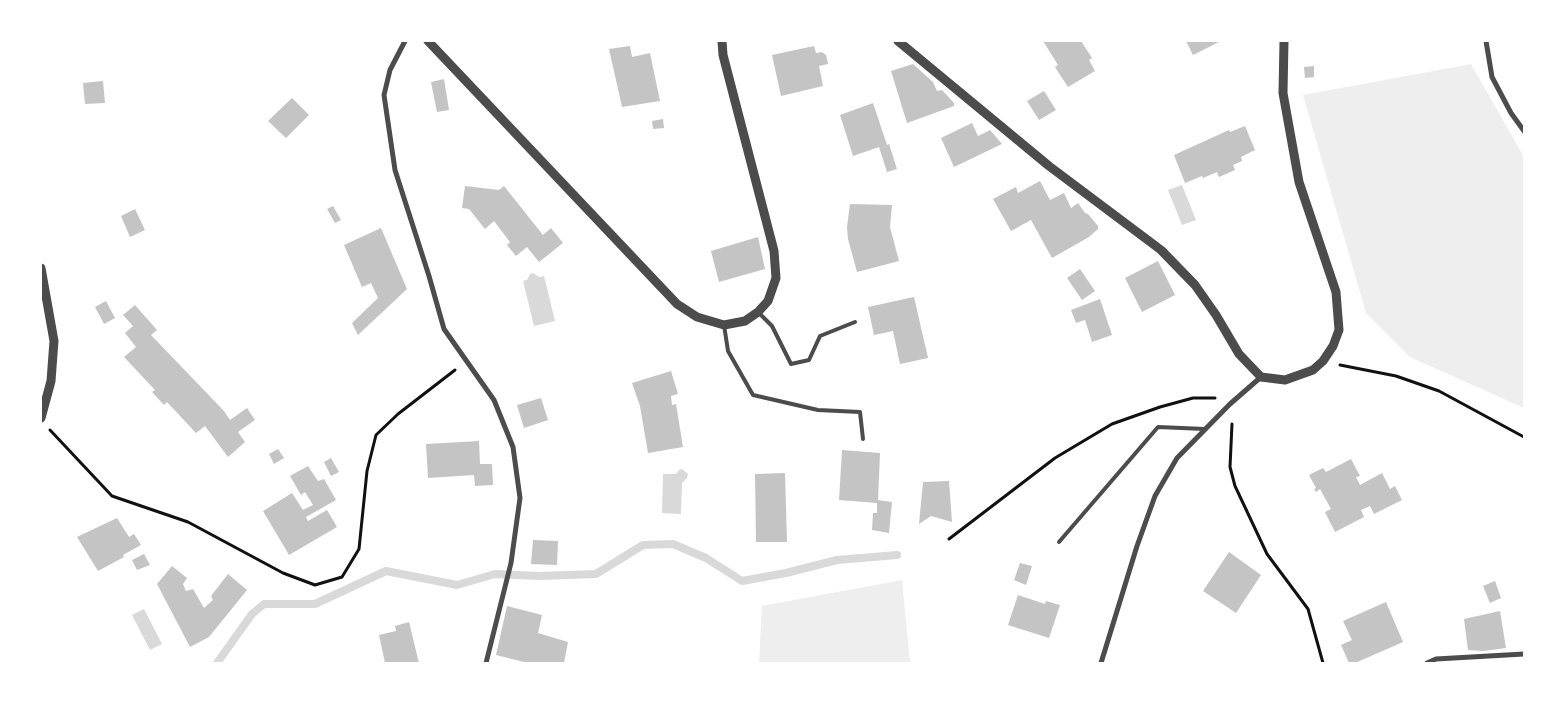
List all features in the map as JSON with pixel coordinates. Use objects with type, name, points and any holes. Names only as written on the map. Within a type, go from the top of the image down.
[{"type":"street","points":[[405,41],[390,70],[384,95],[395,170],[444,329],[494,400],[512,447],[520,498],[511,563],[486,663]]},
{"type":"street","points":[[428,41],[677,304],[697,317],[724,324],[745,320],[758,312],[768,301],[776,278],[774,251],[723,55],[722,41]]},
{"type":"street","points":[[898,41],[1049,166],[1161,250],[1195,285],[1216,315],[1239,354],[1261,377],[1285,380],[1313,370],[1323,361],[1333,346],[1338,330],[1338,312],[1336,292],[1299,182],[1283,93],[1284,41]]},
{"type":"street","points":[[1486,41],[1492,77],[1511,113],[1524,131]]},
{"type":"street","points":[[41,268],[54,341],[51,382],[41,418]]},
{"type":"street","points":[[1101,663],[1137,546],[1155,496],[1177,458],[1230,404],[1261,377]]},
{"type":"street","points":[[1427,663],[1436,659],[1524,654]]},
{"type":"lane","points":[[758,312],[772,326],[791,364],[808,360],[820,336],[855,322]]},
{"type":"lane","points":[[724,324],[728,351],[753,395],[818,410],[860,412],[863,439]]},
{"type":"lane","points":[[1060,542],[1158,427],[1205,430]]},
{"type":"path","points":[[48,427],[112,496],[188,522],[283,573],[315,585],[342,577],[359,549],[367,471],[376,435],[398,414],[467,360]]},
{"type":"path","points":[[1323,361],[1396,376],[1439,391],[1524,437]]},
{"type":"path","points":[[949,539],[1055,458],[1112,424],[1160,407],[1193,398],[1217,398],[1230,404],[1232,428],[1230,467],[1236,486],[1267,554],[1308,610],[1323,663]]},
{"type":"shaded area","points":[[1471,64],[1524,157],[1524,408],[1410,357],[1366,313],[1303,95]]},
{"type":"shaded area","points":[[1182,185],[1196,220],[1182,225],[1168,190]]},
{"type":"shaded area","points":[[533,273],[539,277],[544,276],[555,321],[534,326],[523,281],[527,280],[530,274]]},
{"type":"shaded area","points":[[682,469],[688,474],[682,483],[681,514],[662,513],[663,474],[676,474]]},
{"type":"shaded area","points":[[902,580],[910,663],[759,663],[762,606]]},
{"type":"shaded area","points":[[144,609],[162,644],[150,650],[132,615]]},
{"type":"building","points":[[1043,41],[1081,41],[1092,58],[1089,60],[1095,71],[1068,87],[1055,67],[1058,65]]},
{"type":"building","points":[[1186,41],[1221,41],[1193,55]]},
{"type":"building","points":[[630,46],[632,57],[650,53],[660,101],[622,107],[609,49]]},
{"type":"building","points":[[814,46],[816,53],[822,52],[826,55],[828,64],[819,66],[823,86],[781,96],[772,55]]},
{"type":"building","points":[[913,64],[933,82],[937,91],[942,90],[954,103],[954,106],[907,123],[891,71]]},
{"type":"building","points":[[1314,66],[1314,77],[1305,78],[1304,67]]},
{"type":"building","points":[[444,79],[449,110],[437,112],[431,82]]},
{"type":"building","points":[[103,81],[105,103],[85,104],[83,83]]},
{"type":"building","points":[[1044,91],[1056,110],[1039,120],[1027,101]]},
{"type":"building","points":[[292,98],[309,115],[286,138],[268,121]]},
{"type":"building","points":[[873,103],[897,169],[887,172],[879,147],[853,156],[840,115]]},
{"type":"building","points":[[663,119],[664,128],[653,129],[652,121]]},
{"type":"building","points":[[972,123],[978,136],[990,130],[1002,144],[954,167],[941,138]]},
{"type":"building","points":[[1245,126],[1255,150],[1241,157],[1242,161],[1233,165],[1235,170],[1219,177],[1217,172],[1185,183],[1174,155],[1229,130],[1230,132]]},
{"type":"building","points":[[1040,181],[1050,200],[1064,193],[1071,208],[1078,203],[1098,226],[1098,229],[1089,237],[1052,258],[1031,220],[1011,231],[993,199],[1016,187],[1018,193]]},
{"type":"building","points":[[465,186],[499,190],[504,186],[543,235],[551,228],[563,243],[539,262],[527,247],[516,256],[507,245],[510,242],[494,221],[485,229],[469,209],[462,208]]},
{"type":"building","points":[[850,204],[892,205],[890,227],[899,261],[857,272],[848,239],[847,227]]},
{"type":"building","points":[[333,206],[341,220],[335,223],[327,209]]},
{"type":"building","points":[[135,209],[145,230],[130,237],[121,216]]},
{"type":"building","points":[[381,228],[407,289],[358,335],[352,323],[378,298],[371,283],[362,287],[344,245]]},
{"type":"building","points":[[758,237],[765,269],[719,282],[711,251]]},
{"type":"building","points":[[1158,261],[1175,295],[1142,312],[1125,278]]},
{"type":"building","points":[[1080,269],[1095,291],[1082,300],[1067,278]]},
{"type":"building","points":[[914,297],[928,358],[900,364],[893,331],[874,335],[868,307]]},
{"type":"building","points":[[1100,299],[1112,335],[1092,342],[1085,320],[1076,323],[1071,310]]},
{"type":"building","points":[[106,301],[115,318],[104,324],[95,307]]},
{"type":"building","points":[[135,305],[157,330],[151,335],[224,411],[230,420],[247,408],[255,420],[238,432],[245,442],[228,457],[205,426],[196,433],[167,402],[164,405],[152,392],[155,390],[124,357],[136,347],[125,333],[133,326],[123,315]]},
{"type":"building","points":[[671,371],[678,394],[671,396],[672,405],[676,404],[683,447],[648,453],[640,406],[632,383]]},
{"type":"building","points":[[541,398],[548,420],[524,428],[517,405]]},
{"type":"building","points":[[479,441],[480,464],[492,464],[493,485],[475,486],[474,475],[428,478],[426,444]]},
{"type":"building","points":[[278,449],[284,458],[274,464],[269,454]]},
{"type":"building","points":[[842,450],[880,453],[878,500],[892,502],[889,533],[872,530],[873,513],[877,513],[877,503],[839,500]]},
{"type":"building","points":[[331,458],[339,472],[331,476],[324,462]]},
{"type":"building","points":[[1351,459],[1360,476],[1356,477],[1360,485],[1382,473],[1390,489],[1395,486],[1402,500],[1374,514],[1370,506],[1361,510],[1364,517],[1335,532],[1325,512],[1331,509],[1320,489],[1316,492],[1314,489],[1316,488],[1309,475],[1323,468],[1326,472]]},
{"type":"building","points":[[308,466],[318,481],[324,479],[336,500],[306,517],[308,521],[327,510],[337,527],[289,555],[263,511],[292,493],[303,510],[313,505],[305,492],[301,495],[290,476]]},
{"type":"building","points":[[785,473],[787,542],[756,542],[755,474]]},
{"type":"building","points":[[949,481],[952,522],[931,516],[919,524],[923,482]]},
{"type":"building","points":[[117,518],[129,537],[134,534],[141,545],[98,571],[77,537]]},
{"type":"building","points":[[533,540],[558,541],[557,565],[531,564]]},
{"type":"building","points":[[1229,552],[1261,575],[1236,613],[1203,591]]},
{"type":"building","points":[[144,554],[150,565],[137,570],[132,560]]},
{"type":"building","points":[[1020,563],[1032,566],[1026,585],[1014,580]]},
{"type":"building","points":[[172,566],[187,578],[183,584],[186,591],[193,589],[204,608],[213,600],[211,596],[228,574],[247,590],[209,637],[190,647],[157,584]]},
{"type":"building","points":[[1495,581],[1501,598],[1490,603],[1483,586]]},
{"type":"building","points":[[1018,595],[1045,604],[1046,601],[1060,605],[1049,638],[1008,625]]},
{"type":"building","points":[[1386,602],[1403,642],[1355,663],[1349,663],[1341,645],[1352,640],[1343,621]]},
{"type":"building","points":[[507,606],[542,615],[538,633],[568,642],[564,663],[528,663],[496,655]]},
{"type":"building","points":[[1500,611],[1506,648],[1484,651],[1468,650],[1464,619]]},
{"type":"building","points":[[409,622],[419,663],[385,663],[379,635],[396,631],[395,626]]},
{"type":"waterway","points":[[217,663],[252,614],[264,604],[315,604],[386,571],[457,585],[495,574],[539,576],[596,574],[643,545],[673,544],[706,558],[742,581],[786,573],[837,560],[897,555]]}]
